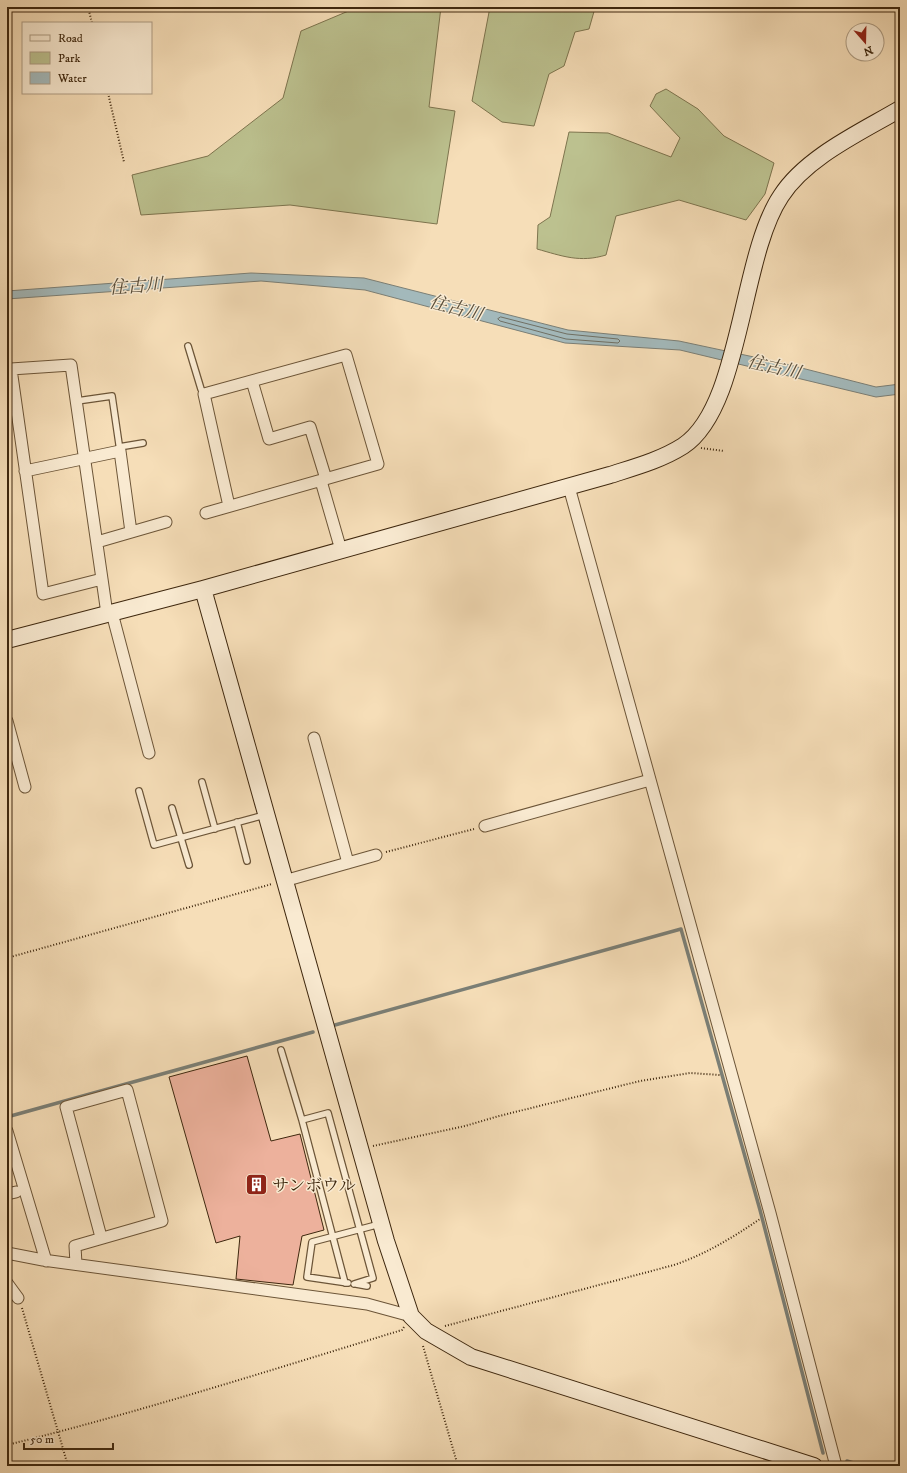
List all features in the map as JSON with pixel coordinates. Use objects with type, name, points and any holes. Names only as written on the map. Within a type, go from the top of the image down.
[{"type":"street","points":[[7,640],[202,589],[569,487],[652,462],[684,445],[700,429],[716,402],[739,327],[744,301],[766,228],[780,196],[799,173],[833,149],[900,110]]},
{"type":"street","points":[[206,513],[378,464],[346,354],[204,394],[229,506]]},
{"type":"street","points":[[102,579],[43,594],[11,369],[72,365],[102,579],[110,614],[149,753]]},
{"type":"street","points":[[252,381],[269,439],[310,427],[341,550]]},
{"type":"street","points":[[25,471],[119,449],[131,532]]},
{"type":"street","points":[[569,487],[772,1220],[836,1466]]},
{"type":"street","points":[[97,542],[166,522]]},
{"type":"street","points":[[202,589],[360,1150],[381,1223],[411,1316],[426,1332],[470,1357],[814,1466]]},
{"type":"street","points":[[7,721],[25,787]]},
{"type":"street","points":[[314,738],[348,863]]},
{"type":"street","points":[[485,826],[650,780]]},
{"type":"street","points":[[284,881],[376,855]]},
{"type":"street","points":[[76,1264],[76,1246],[101,1237],[162,1221],[127,1090],[66,1107],[101,1237]]},
{"type":"street","points":[[7,1132],[46,1261]]},
{"type":"street","points":[[7,1253],[46,1261],[359,1303],[411,1316]]},
{"type":"street","points":[[7,1284],[18,1298]]},
{"type":"lane","points":[[188,346],[201,389],[204,394]]},
{"type":"lane","points":[[77,401],[112,396],[119,449],[143,443]]},
{"type":"lane","points":[[202,782],[215,828]]},
{"type":"lane","points":[[139,791],[154,845],[265,815]]},
{"type":"lane","points":[[172,808],[189,865]]},
{"type":"lane","points":[[237,822],[247,861]]},
{"type":"lane","points":[[281,1050],[302,1120],[345,1283]]},
{"type":"lane","points":[[302,1120],[328,1113],[373,1278],[354,1284]]},
{"type":"lane","points":[[366,1286],[307,1277],[312,1242],[381,1223]]},
{"type":"path","points":[[88,7],[92,22]]},
{"type":"path","points":[[108,94],[124,162]]},
{"type":"path","points":[[684,445],[724,451]]},
{"type":"path","points":[[376,855],[485,826]]},
{"type":"path","points":[[7,958],[284,881]]},
{"type":"path","points":[[360,1150],[464,1126],[640,1081],[690,1073],[720,1074]]},
{"type":"path","points":[[458,1466],[423,1344],[426,1332],[693,1258],[728,1241],[761,1218]]},
{"type":"path","points":[[18,1298],[68,1466]]},
{"type":"path","points":[[7,1445],[58,1432],[402,1330],[411,1316]]},
{"type":"green space","points":[[358,7],[441,7],[429,107],[455,111],[437,224],[290,205],[141,215],[132,175],[208,156],[283,98],[301,31]]},
{"type":"green space","points":[[490,7],[600,7],[595,8],[589,29],[575,32],[564,66],[549,74],[534,126],[502,122],[472,101]]},
{"type":"green space","points":[[666,89],[698,109],[724,136],[774,163],[765,194],[746,220],[679,200],[616,216],[606,255],[588,258],[571,258],[537,249],[538,225],[550,217],[569,132],[608,133],[671,157],[680,138],[650,106],[656,94]]},
{"type":"water","name":"住古川","points":[[251,273],[364,278],[568,330],[679,341],[782,363],[876,387],[900,384],[900,394],[876,397],[680,350],[565,343],[365,290],[261,281],[7,299],[7,291]]},
{"type":"building","name":"サンボウル","points":[[247,1056],[271,1141],[300,1134],[324,1230],[302,1236],[293,1285],[236,1279],[240,1236],[216,1243],[169,1077]]},
{"type":"waterway","points":[[335,1025],[681,929],[760,1210],[823,1453]]},
{"type":"waterway","points":[[7,1117],[313,1032]]},
{"type":"waterway","points":[[847,1461],[863,1466]]},
{"type":"place","name":"サンボウル","points":[[256,1185]]}]
